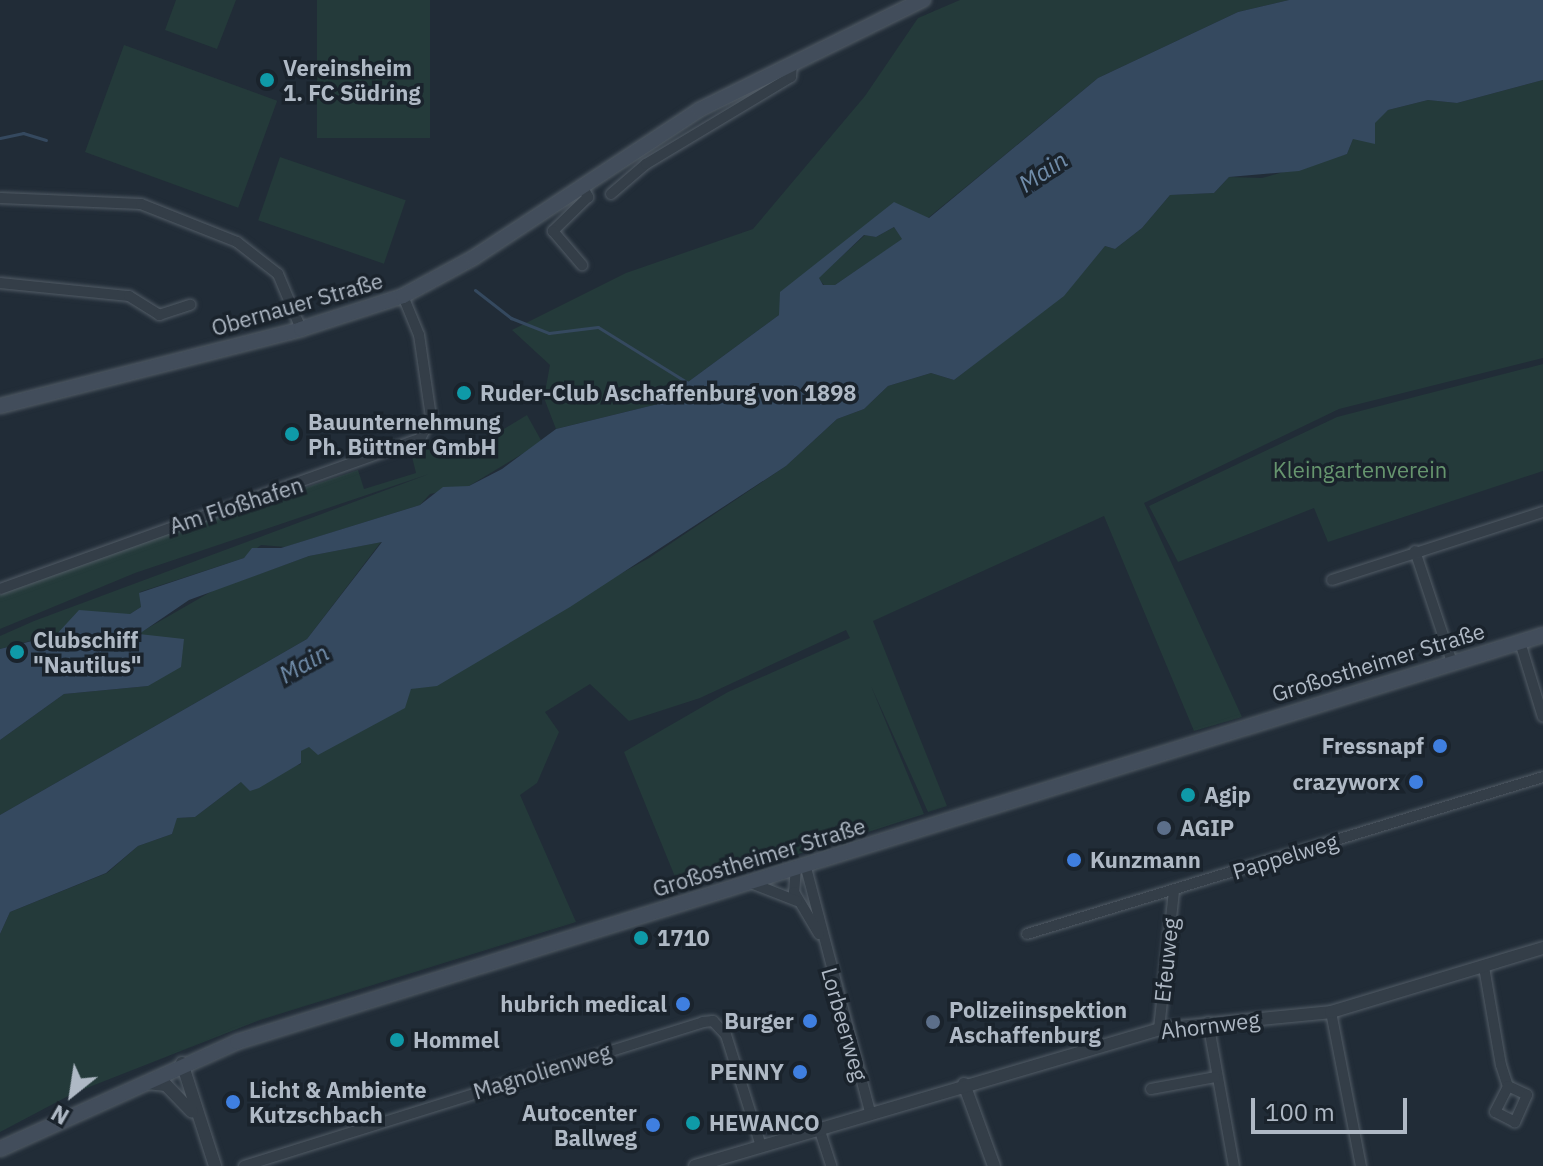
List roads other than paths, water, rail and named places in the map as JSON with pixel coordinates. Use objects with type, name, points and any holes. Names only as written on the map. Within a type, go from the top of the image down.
[{"type":"main road","name":"Obernauer Straße","points":[[0,406],[301,329],[403,296],[699,110],[923,0]]},
{"type":"main road","name":"Großostheimer Straße","points":[[0,1149],[182,1063],[801,865],[1543,635]]},
{"type":"street","name":"Obernauer Straße","points":[[611,194],[646,164],[791,77],[792,64]]},
{"type":"street","points":[[582,186],[588,197],[553,231],[582,265]]},
{"type":"street","points":[[0,198],[141,204],[237,242],[278,274],[301,329]]},
{"type":"street","points":[[0,283],[129,296],[159,315],[190,305]]},
{"type":"street","name":"Am Floßhafen","points":[[0,589],[420,439],[431,417],[419,335],[403,296]]},
{"type":"street","points":[[1332,580],[1543,512]]},
{"type":"street","points":[[1415,551],[1452,662]]},
{"type":"street","points":[[1520,642],[1543,717]]},
{"type":"street","name":"Pappelweg","points":[[1027,934],[1543,777]]},
{"type":"street","points":[[749,883],[797,901],[801,865]]},
{"type":"street","name":"Lorbeerweg","points":[[801,865],[870,1111]]},
{"type":"street","name":"Efeuweg","points":[[1159,1029],[1174,891]]},
{"type":"street","name":"Lorbeerweg","points":[[797,901],[820,936]]},
{"type":"street","name":"Ahornweg","points":[[704,1165],[870,1111],[1159,1029],[1331,1012],[1543,948]]},
{"type":"street","points":[[1484,967],[1508,1086]]},
{"type":"street","points":[[1331,1012],[1361,1166]]},
{"type":"street","name":"Magnolienweg","points":[[244,1166],[713,1021],[726,1035],[761,1146]]},
{"type":"street","points":[[1208,1022],[1215,1077],[1234,1166]]},
{"type":"street","points":[[182,1063],[196,1116],[215,1166]]},
{"type":"street","points":[[1151,1089],[1215,1077]]},
{"type":"street","points":[[136,1083],[166,1085],[196,1116]]},
{"type":"street","points":[[964,1084],[994,1166]]},
{"type":"street","points":[[819,1128],[831,1166]]},
{"type":"water","name":"Main","points":[[1289,0],[1543,0],[1543,80],[1457,103],[1428,100],[1388,110],[1375,123],[1375,144],[1353,139],[1347,154],[1299,171],[1229,177],[1214,193],[1170,195],[1142,228],[1115,249],[1105,246],[1064,296],[954,380],[931,373],[888,386],[864,409],[837,419],[786,466],[570,607],[437,686],[411,689],[405,708],[318,755],[309,747],[301,751],[301,763],[259,788],[250,791],[241,782],[195,817],[177,818],[172,834],[138,846],[106,873],[10,912],[0,934],[0,815],[307,639],[382,542],[309,556],[189,600],[139,634],[184,639],[181,667],[148,686],[64,694],[0,740],[0,649],[56,635],[79,610],[130,614],[141,607],[139,593],[244,558],[252,548],[281,548],[420,505],[443,487],[469,486],[502,469],[556,429],[658,404],[779,315],[780,292],[894,202],[929,218],[1098,78],[1238,12]],"holes":[[[894,227],[902,239],[835,285],[823,285],[819,278],[864,235],[876,237]]]},
{"type":"waterway","points":[[0,138],[23,133],[46,140]]},
{"type":"waterway","points":[[475,290],[511,318],[549,333],[598,327],[690,384]]},
{"type":"place","name":"Vereinsheim 1. FC Südring","points":[[267,80]]},
{"type":"place","name":"Ruder-Club Aschaffenburg von 1898","points":[[464,393]]},
{"type":"place","name":"Bauunternehmung Ph. Büttner GmbH","points":[[292,434]]},
{"type":"place","name":"Clubschiff \"Nautilus\"","points":[[17,652]]},
{"type":"place","name":"Fressnapf","points":[[1440,746]]},
{"type":"place","name":"crazyworx","points":[[1416,782]]},
{"type":"place","name":"Agip","points":[[1188,795]]},
{"type":"place","name":"AGIP","points":[[1164,828]]},
{"type":"place","name":"Kunzmann","points":[[1074,860]]},
{"type":"place","name":"1710","points":[[641,938]]},
{"type":"place","name":"hubrich medical","points":[[683,1004]]},
{"type":"place","name":"Burger","points":[[810,1021]]},
{"type":"place","name":"Polizeiinspektion Aschaffenburg","points":[[933,1022]]},
{"type":"place","name":"Hommel","points":[[397,1040]]},
{"type":"place","name":"PENNY","points":[[800,1072]]},
{"type":"place","name":"Licht & Ambiente Kutzschbach","points":[[233,1102]]},
{"type":"place","name":"HEWANCO","points":[[693,1123]]},
{"type":"place","name":"Autocenter Ballweg","points":[[653,1125]]},
{"type":"park label","name":"Kleingartenverein","points":[[1360,470]]}]
